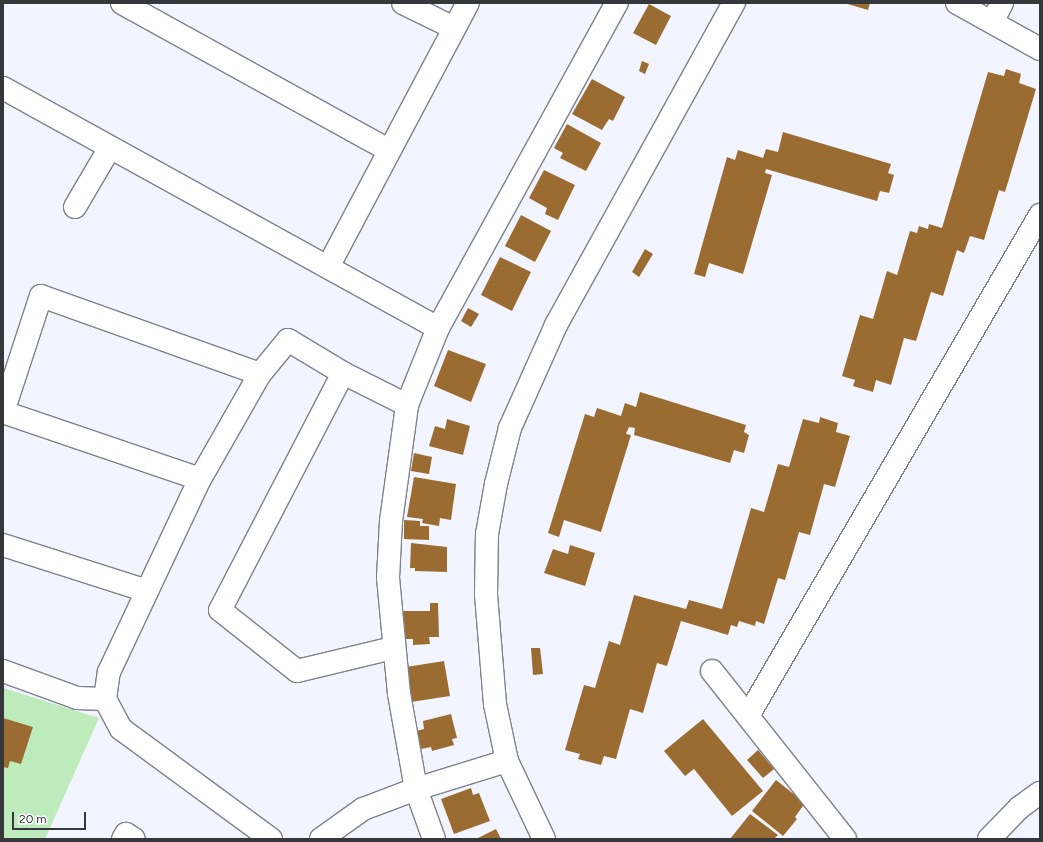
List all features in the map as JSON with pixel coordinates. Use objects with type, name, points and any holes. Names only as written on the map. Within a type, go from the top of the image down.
[{"type":"street","points":[[122,3],[388,150]]},
{"type":"street","points":[[404,3],[454,28]]},
{"type":"street","points":[[328,266],[388,150],[468,3]]},
{"type":"street","points":[[434,839],[416,788],[394,648],[388,578],[392,521],[407,405],[438,328],[617,3]]},
{"type":"street","points":[[544,839],[507,761],[494,704],[486,595],[487,534],[510,428],[556,325],[734,3]]},
{"type":"street","points":[[957,3],[1040,49]]},
{"type":"street","points":[[992,22],[1002,3]]},
{"type":"street","points":[[3,88],[109,149],[328,266],[438,328]]},
{"type":"street","points":[[75,207],[109,149]]},
{"type":"street","points":[[748,716],[1040,215]]},
{"type":"street","points":[[200,479],[3,412],[41,296],[260,374]]},
{"type":"street","points":[[271,839],[120,729],[105,699],[109,672],[200,479],[260,374],[288,340],[343,373],[407,405]]},
{"type":"street","points":[[343,373],[220,610],[298,670],[394,648]]},
{"type":"street","points":[[3,545],[147,591]]},
{"type":"street","points":[[712,670],[748,716],[835,835]]},
{"type":"street","points":[[3,671],[77,698],[105,699]]},
{"type":"street","points":[[322,839],[363,809],[416,788],[507,761]]},
{"type":"street","points":[[989,839],[1019,808],[1040,793]]},
{"type":"street","points":[[123,839],[126,834],[134,839]]},
{"type":"green space","points":[[3,688],[99,718],[45,839],[3,839]]},
{"type":"building","points":[[844,3],[870,3],[868,10]]},
{"type":"building","points":[[649,4],[671,16],[656,45],[633,33]]},
{"type":"building","points":[[642,61],[649,64],[645,74],[639,71]]},
{"type":"building","points":[[1006,69],[1021,74],[1019,83],[1036,89],[1005,192],[999,190],[984,240],[970,236],[964,253],[957,250],[943,296],[931,292],[916,341],[904,338],[891,385],[876,380],[873,392],[853,386],[855,380],[842,376],[860,315],[873,319],[887,271],[897,275],[910,231],[917,233],[919,226],[928,229],[929,224],[942,228],[988,72],[1004,76]]},
{"type":"building","points":[[592,79],[625,97],[613,121],[609,119],[602,130],[572,114]]},
{"type":"building","points":[[567,124],[601,143],[586,171],[560,158],[563,153],[554,148]]},
{"type":"building","points":[[783,132],[891,164],[888,173],[894,175],[889,193],[880,191],[877,201],[766,169],[765,173],[772,175],[743,274],[709,263],[705,277],[694,274],[727,157],[735,160],[738,150],[763,158],[766,149],[778,152]]},
{"type":"building","points":[[544,170],[575,185],[558,220],[545,214],[547,208],[529,198]]},
{"type":"building","points":[[521,215],[551,231],[535,262],[505,246]]},
{"type":"building","points":[[645,249],[653,254],[639,277],[632,272]]},
{"type":"building","points":[[500,257],[531,272],[512,311],[481,295]]},
{"type":"building","points":[[468,308],[479,314],[471,327],[461,321]]},
{"type":"building","points":[[448,350],[486,364],[471,402],[434,386]]},
{"type":"building","points":[[640,392],[746,425],[744,432],[749,435],[744,453],[734,450],[730,463],[634,435],[635,428],[629,427],[626,434],[631,435],[601,532],[564,520],[559,537],[548,533],[585,414],[594,417],[597,408],[621,416],[625,403],[636,407]]},
{"type":"building","points":[[820,417],[838,423],[836,432],[850,436],[835,487],[824,484],[810,535],[799,532],[785,580],[778,578],[764,624],[756,621],[755,626],[739,621],[737,627],[731,625],[728,635],[681,621],[667,666],[657,663],[643,713],[630,709],[616,759],[604,756],[601,765],[578,759],[580,754],[565,750],[584,685],[595,688],[609,641],[620,645],[634,595],[686,609],[689,600],[722,609],[751,508],[764,512],[778,464],[789,467],[803,419],[819,423]]},
{"type":"building","points":[[447,419],[470,426],[463,455],[429,446],[435,426],[445,429]]},
{"type":"building","points":[[414,453],[432,457],[429,474],[411,471]]},
{"type":"building","points":[[414,477],[456,484],[451,520],[440,518],[439,526],[422,523],[423,519],[407,517]]},
{"type":"building","points":[[404,520],[420,521],[420,526],[429,526],[429,540],[404,539]]},
{"type":"building","points":[[411,543],[447,547],[447,572],[415,571],[415,568],[410,568]]},
{"type":"building","points":[[570,545],[595,553],[585,586],[544,573],[553,549],[568,554]]},
{"type":"building","points":[[430,603],[438,603],[439,637],[429,637],[430,644],[413,645],[413,639],[402,639],[402,611],[430,611]]},
{"type":"building","points":[[531,648],[540,648],[543,674],[533,675]]},
{"type":"building","points":[[444,661],[450,696],[411,702],[406,667]]},
{"type":"building","points":[[451,714],[457,738],[452,739],[454,745],[432,751],[431,747],[421,749],[416,731],[424,729],[423,721]]},
{"type":"building","points":[[3,718],[33,727],[21,764],[10,761],[8,768],[3,767]]},
{"type":"building","points":[[703,719],[763,791],[732,816],[694,769],[685,776],[664,751]]},
{"type":"building","points":[[758,750],[774,769],[763,778],[747,760]]},
{"type":"building","points":[[776,780],[805,803],[795,817],[797,819],[783,836],[752,811]]},
{"type":"building","points":[[471,788],[473,795],[479,793],[490,821],[454,834],[441,799]]},
{"type":"building","points":[[750,814],[778,835],[774,839],[730,839]]},
{"type":"building","points":[[496,829],[501,839],[476,839]]}]
